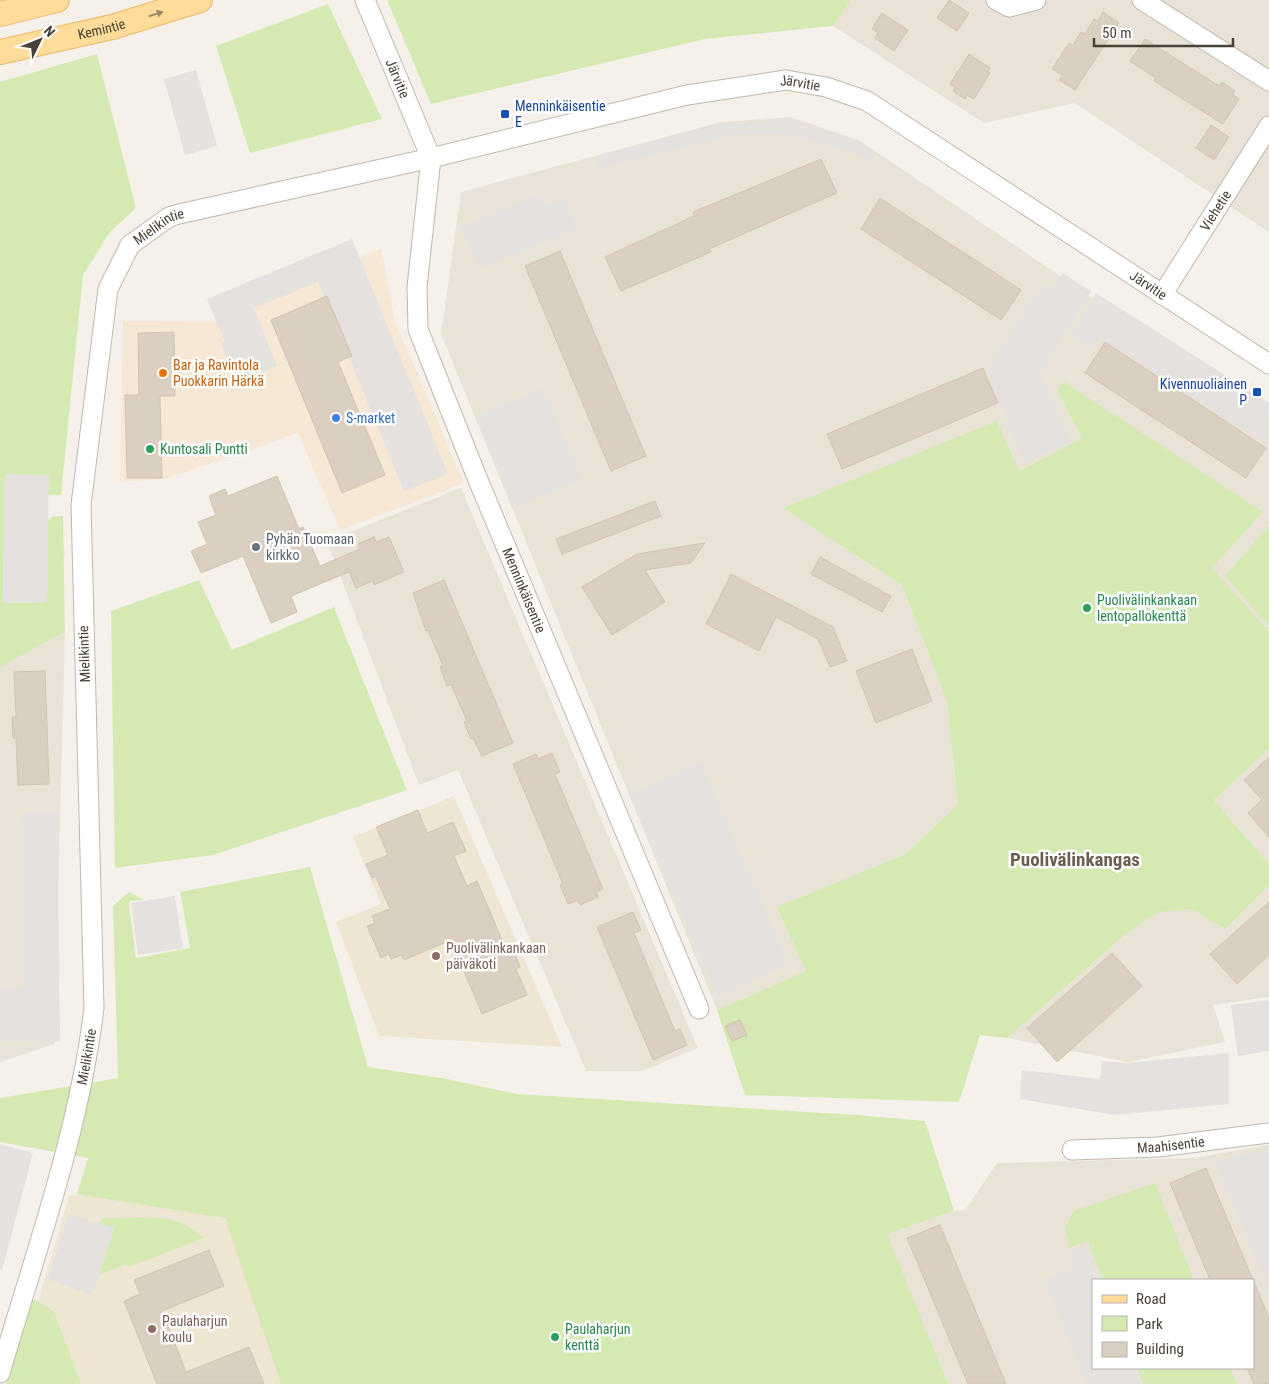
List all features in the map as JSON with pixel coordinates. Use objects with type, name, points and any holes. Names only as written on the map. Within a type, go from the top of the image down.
[{"type":"main road","points":[[0,14],[57,0]]},
{"type":"main road","name":"Kemintie","points":[[0,52],[112,27],[200,0]]},
{"type":"street","name":"Järvitie","points":[[365,0],[431,158],[687,95],[786,80],[826,87],[867,101],[1269,364]]},
{"type":"street","points":[[996,0],[1009,7],[1036,0]]},
{"type":"street","points":[[1142,0],[1269,81]]},
{"type":"street","name":"Viehetie","points":[[1162,295],[1269,126]]},
{"type":"street","name":"Menninkäisentie","points":[[431,158],[417,286],[418,329],[476,475],[699,1009]]},
{"type":"street","name":"Mielikintie","points":[[0,1373],[61,1167],[87,1063],[94,1008],[80,505],[108,289],[130,245],[170,217],[219,204],[431,158]]},
{"type":"street","name":"Maahisentie","points":[[1072,1150],[1158,1147],[1269,1133]]},
{"type":"shaded area","points":[[851,0],[1269,0],[1269,232],[1075,103],[984,123],[833,26]]},
{"type":"shaded area","points":[[196,70],[217,146],[185,155],[164,79]]},
{"type":"shaded area","points":[[790,117],[859,140],[1269,417],[1269,631],[1211,568],[1263,512],[1057,390],[1083,438],[1018,471],[997,422],[783,508],[902,585],[947,702],[958,804],[906,854],[778,907],[806,971],[717,1010],[441,334],[461,192],[721,122]]},
{"type":"shaded area","points":[[790,120],[854,140],[874,151],[868,160],[853,153],[793,134],[740,134],[598,168],[596,156],[714,125]]},
{"type":"shaded area","points":[[540,194],[545,206],[564,199],[577,229],[479,269],[462,226]]},
{"type":"shaded area","points":[[352,239],[448,474],[404,491],[318,282],[254,308],[277,366],[237,382],[221,344],[225,342],[207,299]]},
{"type":"shaded area","points":[[381,248],[395,321],[464,483],[340,530],[298,433],[165,479],[120,482],[123,321],[220,322]]},
{"type":"shaded area","points":[[1062,273],[1091,291],[1040,372],[1070,441],[1024,463],[987,369],[1042,285],[1050,291]]},
{"type":"shaded area","points":[[1096,293],[1269,403],[1268,445],[1099,338],[1092,349],[1070,335]]},
{"type":"shaded area","points":[[543,388],[582,479],[515,507],[476,417]]},
{"type":"shaded area","points":[[5,474],[49,475],[47,602],[3,603]]},
{"type":"shaded area","points":[[461,488],[698,1048],[642,1071],[586,1071],[458,770],[419,785],[327,541]]},
{"type":"shaded area","points":[[65,632],[54,1044],[0,1062],[0,667]]},
{"type":"shaded area","points":[[1269,749],[1269,864],[1214,800]]},
{"type":"shaded area","points":[[701,762],[788,964],[718,996],[630,795]]},
{"type":"shaded area","name":"Puolivälinkankaan päiväkoti","points":[[454,796],[562,1047],[379,1036],[336,922],[381,904],[353,837]]},
{"type":"shaded area","points":[[22,812],[57,812],[60,1041],[0,1041],[0,989],[24,988]]},
{"type":"shaded area","points":[[1269,886],[1269,997],[1213,1005],[1225,1042],[1128,1062],[1007,1038],[1125,935],[1158,911],[1191,909],[1226,929]]},
{"type":"shaded area","points":[[175,896],[183,948],[138,955],[131,903]]},
{"type":"shaded area","points":[[1269,1000],[1269,1051],[1238,1056],[1231,1005]]},
{"type":"shaded area","points":[[1229,1053],[1229,1104],[1115,1115],[1020,1099],[1022,1070],[1100,1079],[1102,1061],[1127,1063]]},
{"type":"shaded area","points":[[0,1144],[33,1153],[2,1270],[0,1269]]},
{"type":"shaded area","points":[[1269,1145],[1269,1384],[948,1384],[886,1234],[954,1211],[965,1210],[997,1163],[1194,1158]]},
{"type":"shaded area","points":[[1269,1151],[1269,1290],[1215,1160]]},
{"type":"shaded area","name":"Paulaharjun koulu","points":[[207,1173],[289,1384],[14,1384],[69,1196]]},
{"type":"shaded area","points":[[69,1214],[114,1228],[92,1295],[48,1279]]},
{"type":"shaded area","points":[[1085,1246],[1099,1279],[1092,1279],[1092,1369],[1134,1369],[1140,1384],[1087,1384],[1045,1279],[1073,1268],[1067,1253]]},
{"type":"green space","points":[[387,0],[851,0],[833,26],[705,39],[431,104]]},
{"type":"green space","points":[[328,4],[382,119],[250,153],[216,46]]},
{"type":"green space","points":[[97,54],[136,208],[110,232],[83,275],[61,495],[48,495],[48,475],[5,475],[3,603],[47,602],[48,521],[52,517],[63,516],[65,632],[0,667],[0,82]]},
{"type":"green space","points":[[1064,382],[1263,512],[1212,568],[1269,631],[1269,749],[1214,800],[1269,864],[1269,886],[1226,929],[1191,909],[1158,912],[1125,935],[1007,1038],[980,1035],[959,1102],[745,1095],[717,1010],[806,971],[777,907],[906,854],[958,804],[947,702],[902,585],[783,508],[997,421],[1019,471],[1082,438],[1057,390]]},
{"type":"green space","points":[[1269,526],[1269,626],[1225,576]]},
{"type":"green space","points":[[199,580],[232,650],[334,607],[407,790],[213,855],[115,868],[111,611]]},
{"type":"green space","points":[[310,867],[368,1067],[447,1079],[517,1094],[925,1121],[954,1211],[887,1234],[948,1384],[281,1384],[225,1218],[77,1194],[88,1158],[0,1142],[0,1098],[118,1078],[113,906],[129,892],[144,900],[130,901],[129,904],[136,958],[190,948],[180,892]]},
{"type":"green space","points":[[1155,1183],[1194,1279],[1103,1279],[1088,1241],[1070,1247],[1065,1228],[1074,1211]]},
{"type":"green space","points":[[143,1217],[170,1220],[194,1229],[204,1238],[131,1266],[125,1265],[99,1275],[114,1229],[99,1224],[103,1218]]},
{"type":"green space","points":[[36,1300],[54,1312],[81,1384],[6,1384],[30,1301]]},
{"type":"green space","points":[[1137,1369],[1230,1369],[1237,1384],[1143,1384]]},
{"type":"building","points":[[949,0],[969,13],[957,31],[937,18]]},
{"type":"building","points":[[1103,12],[1119,23],[1075,90],[1059,80],[1062,75],[1052,69],[1069,43],[1073,45],[1081,32],[1085,34],[1094,19],[1098,21]]},
{"type":"building","points":[[882,13],[908,30],[894,51],[875,38],[878,33],[872,29]]},
{"type":"building","points":[[1145,39],[1219,86],[1222,82],[1235,91],[1233,95],[1239,99],[1223,124],[1154,81],[1156,78],[1130,61]]},
{"type":"building","points":[[969,54],[990,68],[988,72],[990,73],[974,99],[967,95],[965,99],[953,91],[955,88],[950,84]]},
{"type":"building","points":[[1211,125],[1229,137],[1214,160],[1196,148]]},
{"type":"building","points":[[821,159],[837,193],[709,249],[711,252],[621,291],[605,257],[694,216],[693,212]]},
{"type":"building","points":[[880,198],[1021,290],[1001,320],[861,229]]},
{"type":"building","points":[[560,251],[646,456],[611,471],[525,266]]},
{"type":"building","name":"S-market","points":[[327,296],[352,356],[338,362],[385,475],[342,493],[271,320]]},
{"type":"building","points":[[174,332],[175,396],[160,396],[162,478],[127,478],[125,395],[139,395],[138,333]]},
{"type":"building","points":[[1105,342],[1266,448],[1246,478],[1085,373]]},
{"type":"building","points":[[983,368],[998,403],[842,469],[827,434]]},
{"type":"building","name":"Pyhän Tuomaan kirkko","points":[[277,476],[299,529],[303,527],[320,566],[360,549],[358,544],[374,537],[376,542],[389,537],[404,572],[374,585],[373,581],[356,588],[349,572],[291,596],[297,612],[271,623],[243,556],[201,573],[191,551],[207,544],[198,522],[216,515],[209,496],[225,489],[228,496]]},
{"type":"building","points":[[655,501],[661,516],[562,554],[556,539]]},
{"type":"building","points":[[705,543],[691,563],[645,570],[665,602],[612,635],[582,587],[637,554]]},
{"type":"building","points":[[820,557],[891,596],[882,612],[811,574]]},
{"type":"building","points":[[731,574],[833,627],[847,661],[830,667],[818,639],[776,617],[759,651],[706,624]]},
{"type":"building","points":[[444,580],[513,743],[482,756],[473,738],[471,739],[464,722],[467,721],[451,684],[447,686],[440,667],[443,666],[428,630],[426,631],[413,593]]},
{"type":"building","points":[[912,649],[932,701],[876,723],[856,671]]},
{"type":"building","points":[[45,671],[49,784],[18,785],[16,738],[13,738],[12,717],[16,717],[14,672]]},
{"type":"building","points":[[552,753],[560,772],[555,774],[603,889],[596,892],[598,897],[580,905],[578,900],[568,904],[560,885],[563,884],[513,764],[536,754],[538,759]]},
{"type":"building","points":[[1269,757],[1269,837],[1248,813],[1262,800],[1244,780]]},
{"type":"building","points":[[418,810],[427,833],[453,822],[466,851],[454,856],[467,886],[477,881],[507,952],[513,949],[520,967],[516,969],[527,995],[482,1014],[451,940],[404,960],[401,955],[391,959],[389,954],[381,958],[367,926],[375,923],[372,916],[390,909],[376,877],[372,878],[366,864],[388,855],[376,827]]},
{"type":"building","points":[[1269,902],[1269,955],[1237,984],[1210,954]]},
{"type":"building","points":[[633,912],[641,930],[634,933],[675,1031],[680,1029],[687,1045],[653,1060],[597,927]]},
{"type":"building","points":[[1112,953],[1142,986],[1057,1062],[1027,1028]]},
{"type":"building","points":[[740,1020],[747,1035],[732,1041],[725,1026]]},
{"type":"building","points":[[1206,1168],[1253,1279],[1210,1279],[1170,1183]]},
{"type":"building","points":[[940,1225],[1006,1384],[968,1384],[907,1238]]},
{"type":"building","name":"Paulaharjun koulu","points":[[209,1250],[224,1286],[162,1311],[186,1372],[249,1347],[264,1384],[157,1384],[124,1301],[140,1294],[134,1280]]},
{"type":"building","points":[[1254,1282],[1269,1318],[1269,1384],[1254,1384],[1247,1369],[1254,1369]]},
{"type":"place","name":"Menninkäisentie E","points":[[505,114]]},
{"type":"place","name":"Bar ja Ravintola Puokkarin Härkä","points":[[163,373]]},
{"type":"place","name":"Kivennuoliainen P","points":[[1257,392]]},
{"type":"place","name":"S-market","points":[[336,418]]},
{"type":"place","name":"Kuntosali Puntti","points":[[150,449]]},
{"type":"place","name":"Pyhän Tuomaan kirkko","points":[[256,547]]},
{"type":"place","name":"Puolivälinkankaan lentopallokenttä","points":[[1087,608]]},
{"type":"place","name":"Puolivälinkankaan päiväkoti","points":[[436,956]]},
{"type":"place","name":"Paulaharjun koulu","points":[[152,1329]]},
{"type":"place","name":"Paulaharjun kenttä","points":[[555,1337]]},
{"type":"district","name":"Puolivälinkangas","points":[[1075,859]]}]
